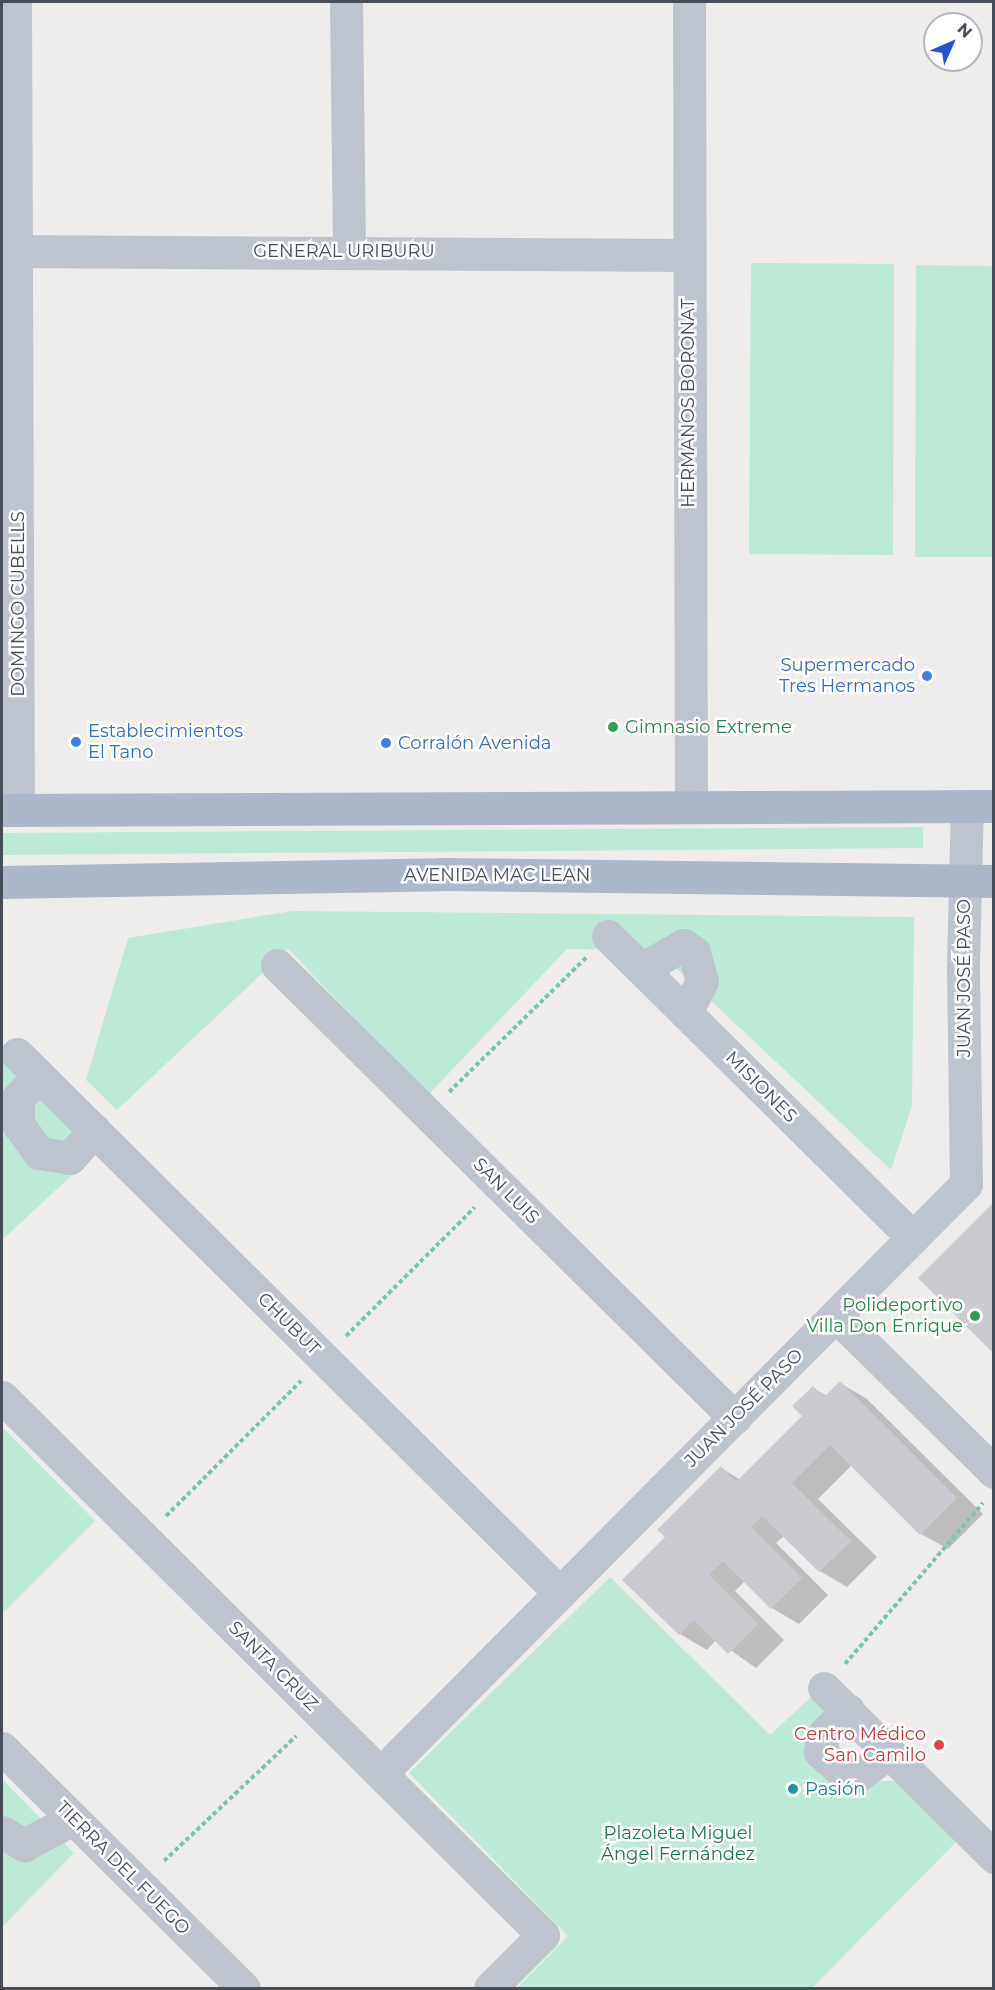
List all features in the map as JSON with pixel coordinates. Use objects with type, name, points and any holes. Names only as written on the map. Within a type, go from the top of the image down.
[{"type":"main road","points":[[10,810],[691,805],[980,806]]},
{"type":"main road","name":"AVENIDA MAC LEAN","points":[[2,882],[441,874],[979,881]]},
{"type":"street","name":"DOMINGO CUBELLS","points":[[10,810],[9,251],[15,2]]},
{"type":"street","points":[[346,2],[349,250]]},
{"type":"street","name":"HERMANOS BORONAT","points":[[689,2],[687,255],[691,805]]},
{"type":"street","name":"GENERAL URIBURU","points":[[9,251],[349,250],[687,255]]},
{"type":"street","name":"JUAN JOSÉ PASO","points":[[381,1773],[966,1184],[980,806]]},
{"type":"street","name":"MISIONES","points":[[608,936],[913,1238]]},
{"type":"street","points":[[652,980],[654,962],[683,945],[694,952],[702,981],[686,1013]]},
{"type":"street","name":"SAN LUIS","points":[[277,964],[735,1418]]},
{"type":"street","name":"CHUBUT","points":[[94,1130],[70,1158],[39,1153],[18,1124],[18,1098],[28,1065],[94,1130],[560,1593]]},
{"type":"street","points":[[836,1316],[990,1486]]},
{"type":"street","name":"SANTA CRUZ","points":[[2,1397],[543,1935],[490,1989]]},
{"type":"street","points":[[824,1688],[993,1857]]},
{"type":"street","points":[[848,1710],[824,1734],[820,1752],[837,1767],[859,1775],[888,1753]]},
{"type":"street","name":"TIERRA DEL FUEGO","points":[[2,1752],[73,1819],[244,1989]]},
{"type":"street","points":[[2,1832],[24,1845],[73,1819]]},
{"type":"path","points":[[427,1113],[608,936]]},
{"type":"path","points":[[824,1688],[990,1486]]},
{"type":"path","points":[[140,1885],[320,1713]]},
{"type":"green space","points":[[751,263],[894,264],[893,555],[749,554]]},
{"type":"green space","points":[[916,265],[993,266],[993,557],[915,557]]},
{"type":"green space","points":[[923,827],[923,848],[2,855],[2,833]]},
{"type":"green space","points":[[292,911],[914,917],[912,1106],[891,1170],[657,950],[567,949],[428,1095],[288,949],[117,1110],[86,1080],[128,938]]},
{"type":"green space","points":[[2,1058],[97,1152],[2,1240]]},
{"type":"green space","points":[[2,1427],[95,1521],[2,1614]]},
{"type":"green space","name":"Plazoleta Miguel Ángel Fernández","points":[[610,1577],[770,1735],[813,1695],[832,1715],[812,1740],[848,1781],[900,1781],[957,1841],[812,1988],[517,1988],[568,1936],[409,1773]]},
{"type":"green space","points":[[2,1779],[74,1853],[2,1927]]},
{"type":"building","name":"Polideportivo Villa Don Enrique","points":[[994,1202],[994,1354],[918,1278]]},
{"type":"building","points":[[840,1381],[957,1498],[920,1535],[830,1445],[792,1483],[851,1541],[819,1572],[762,1516],[751,1527],[802,1578],[771,1609],[723,1561],[709,1575],[758,1624],[728,1654],[694,1620],[679,1635],[622,1580],[665,1537],[657,1530],[721,1466],[736,1482],[802,1416],[792,1406],[813,1386],[824,1397]]},
{"type":"place","name":"Supermercado Tres Hermanos","points":[[927,676]]},
{"type":"place","name":"Gimnasio Extreme","points":[[613,727]]},
{"type":"place","name":"Establecimientos El Tano","points":[[76,742]]},
{"type":"place","name":"Corralón Avenida","points":[[386,743]]},
{"type":"place","name":"Polideportivo Villa Don Enrique","points":[[975,1316]]},
{"type":"place","name":"Centro Médico San Camilo","points":[[939,1745]]},
{"type":"place","name":"Pasión","points":[[793,1789]]}]
